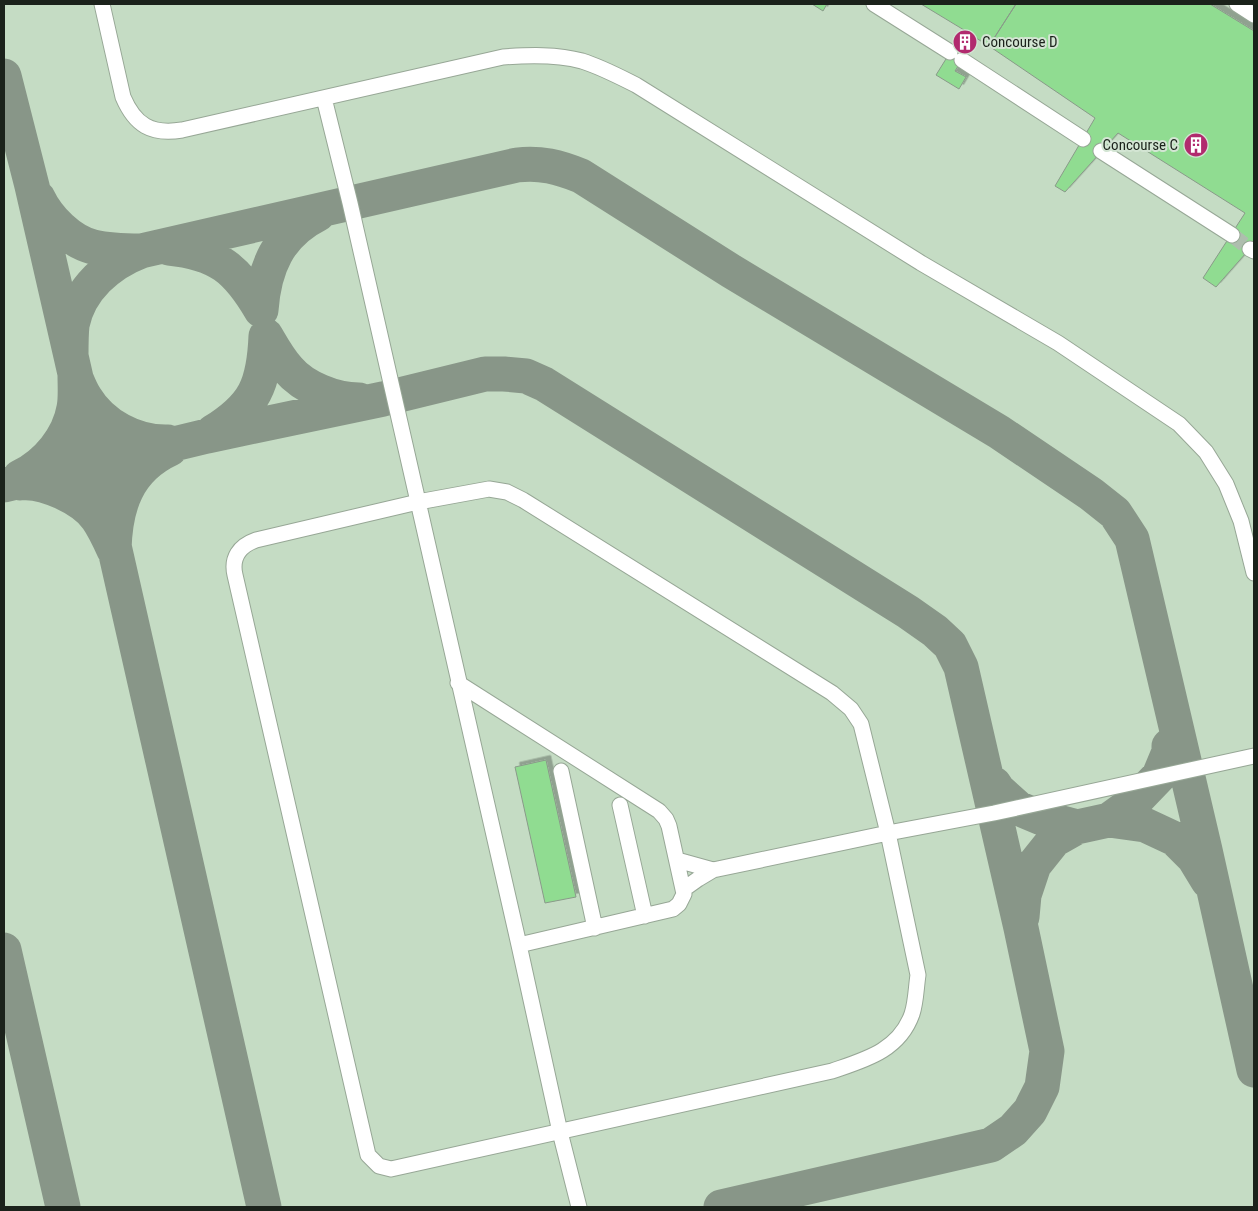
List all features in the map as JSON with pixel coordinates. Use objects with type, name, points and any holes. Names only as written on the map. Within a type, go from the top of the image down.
[{"type":"lane","points":[[102,4],[123,97],[129,111],[137,120],[159,131],[176,131],[516,56],[560,57],[580,61],[594,65],[636,85],[921,263],[1058,343],[1179,424],[1206,452],[1226,484],[1241,521],[1254,573]]},
{"type":"lane","points":[[874,4],[1083,140]]},
{"type":"lane","points":[[1237,4],[1254,14]]},
{"type":"lane","points":[[324,98],[350,203],[560,1132],[579,1207]]},
{"type":"lane","points":[[1101,151],[1232,235]]},
{"type":"lane","points":[[489,489],[507,492],[832,693],[851,709],[861,724],[888,832],[918,975],[911,1015],[904,1030],[892,1044],[873,1057],[832,1071],[398,1169],[379,1166],[368,1155],[234,575],[234,560],[237,553],[248,542],[309,526],[418,502],[489,489]]},
{"type":"lane","points":[[458,682],[659,811],[669,826],[684,889],[683,898],[673,909],[519,945]]},
{"type":"lane","points":[[684,889],[713,870],[888,832],[994,813],[1254,756]]},
{"type":"lane","points":[[561,771],[595,928]]},
{"type":"lane","points":[[620,806],[645,916]]},
{"type":"lane","points":[[677,860],[713,870]]},
{"type":"shaded area","points":[[4,4],[1254,4],[1254,1207],[4,1207]]},
{"type":"building","points":[[812,4],[827,4],[823,11]]},
{"type":"building","name":"Concourse D","points":[[921,4],[1016,4],[989,46],[976,38],[955,71],[966,77],[959,89],[936,75],[964,30]]},
{"type":"building","name":"Concourse C","points":[[1016,4],[1210,4],[1254,31],[1254,244],[1216,287],[1203,278],[1245,213],[1118,133],[1065,192],[1055,186],[1095,118],[989,46]]},
{"type":"building","points":[[546,760],[576,897],[545,903],[515,767]]},
{"type":"taxiway","points":[[4,76],[32,186],[264,1207]]},
{"type":"taxiway","points":[[71,356],[72,325],[81,300],[88,289],[107,270],[141,251],[517,165],[534,164],[549,166],[581,176],[731,271],[999,432],[1091,494],[1115,513],[1132,539],[1205,850],[1254,1070]]},
{"type":"taxiway","points":[[38,198],[54,221],[76,240],[93,247],[141,251]]},
{"type":"taxiway","points":[[261,310],[270,266],[283,242],[304,222],[318,214]]},
{"type":"taxiway","points":[[169,248],[201,254],[224,266],[243,284],[261,310]]},
{"type":"taxiway","points":[[213,432],[239,413],[254,393],[263,368],[266,336],[285,365],[302,382],[320,392],[340,398],[359,400]]},
{"type":"taxiway","points":[[4,485],[207,436],[383,399],[485,374],[526,376],[544,384],[908,612],[935,631],[950,645],[961,667],[1021,928],[1047,1051],[1042,1087],[1030,1111],[1013,1130],[991,1145],[721,1207]]},
{"type":"taxiway","points":[[20,477],[48,457],[62,439],[74,408],[75,376],[82,392],[92,407],[110,424],[132,436],[156,442],[168,442]]},
{"type":"taxiway","points":[[20,483],[30,483],[51,488],[82,504],[97,518],[114,550],[117,518],[126,490],[143,467],[155,457],[170,449]]},
{"type":"taxiway","points":[[994,784],[1018,808],[1039,817],[1077,827],[1109,820],[1134,802],[1159,776],[1169,752],[1169,746]]},
{"type":"taxiway","points":[[1022,917],[1024,895],[1034,865],[1054,840],[1077,827],[1109,820],[1145,825],[1175,839],[1194,858],[1208,881]]},
{"type":"taxiway","points":[[4,950],[63,1207]]},
{"type":"tunnel","points":[[1232,235],[1250,249]]},
{"type":"place","name":"Concourse D","points":[[965,42]]},
{"type":"place","name":"Concourse C","points":[[1196,145]]}]
